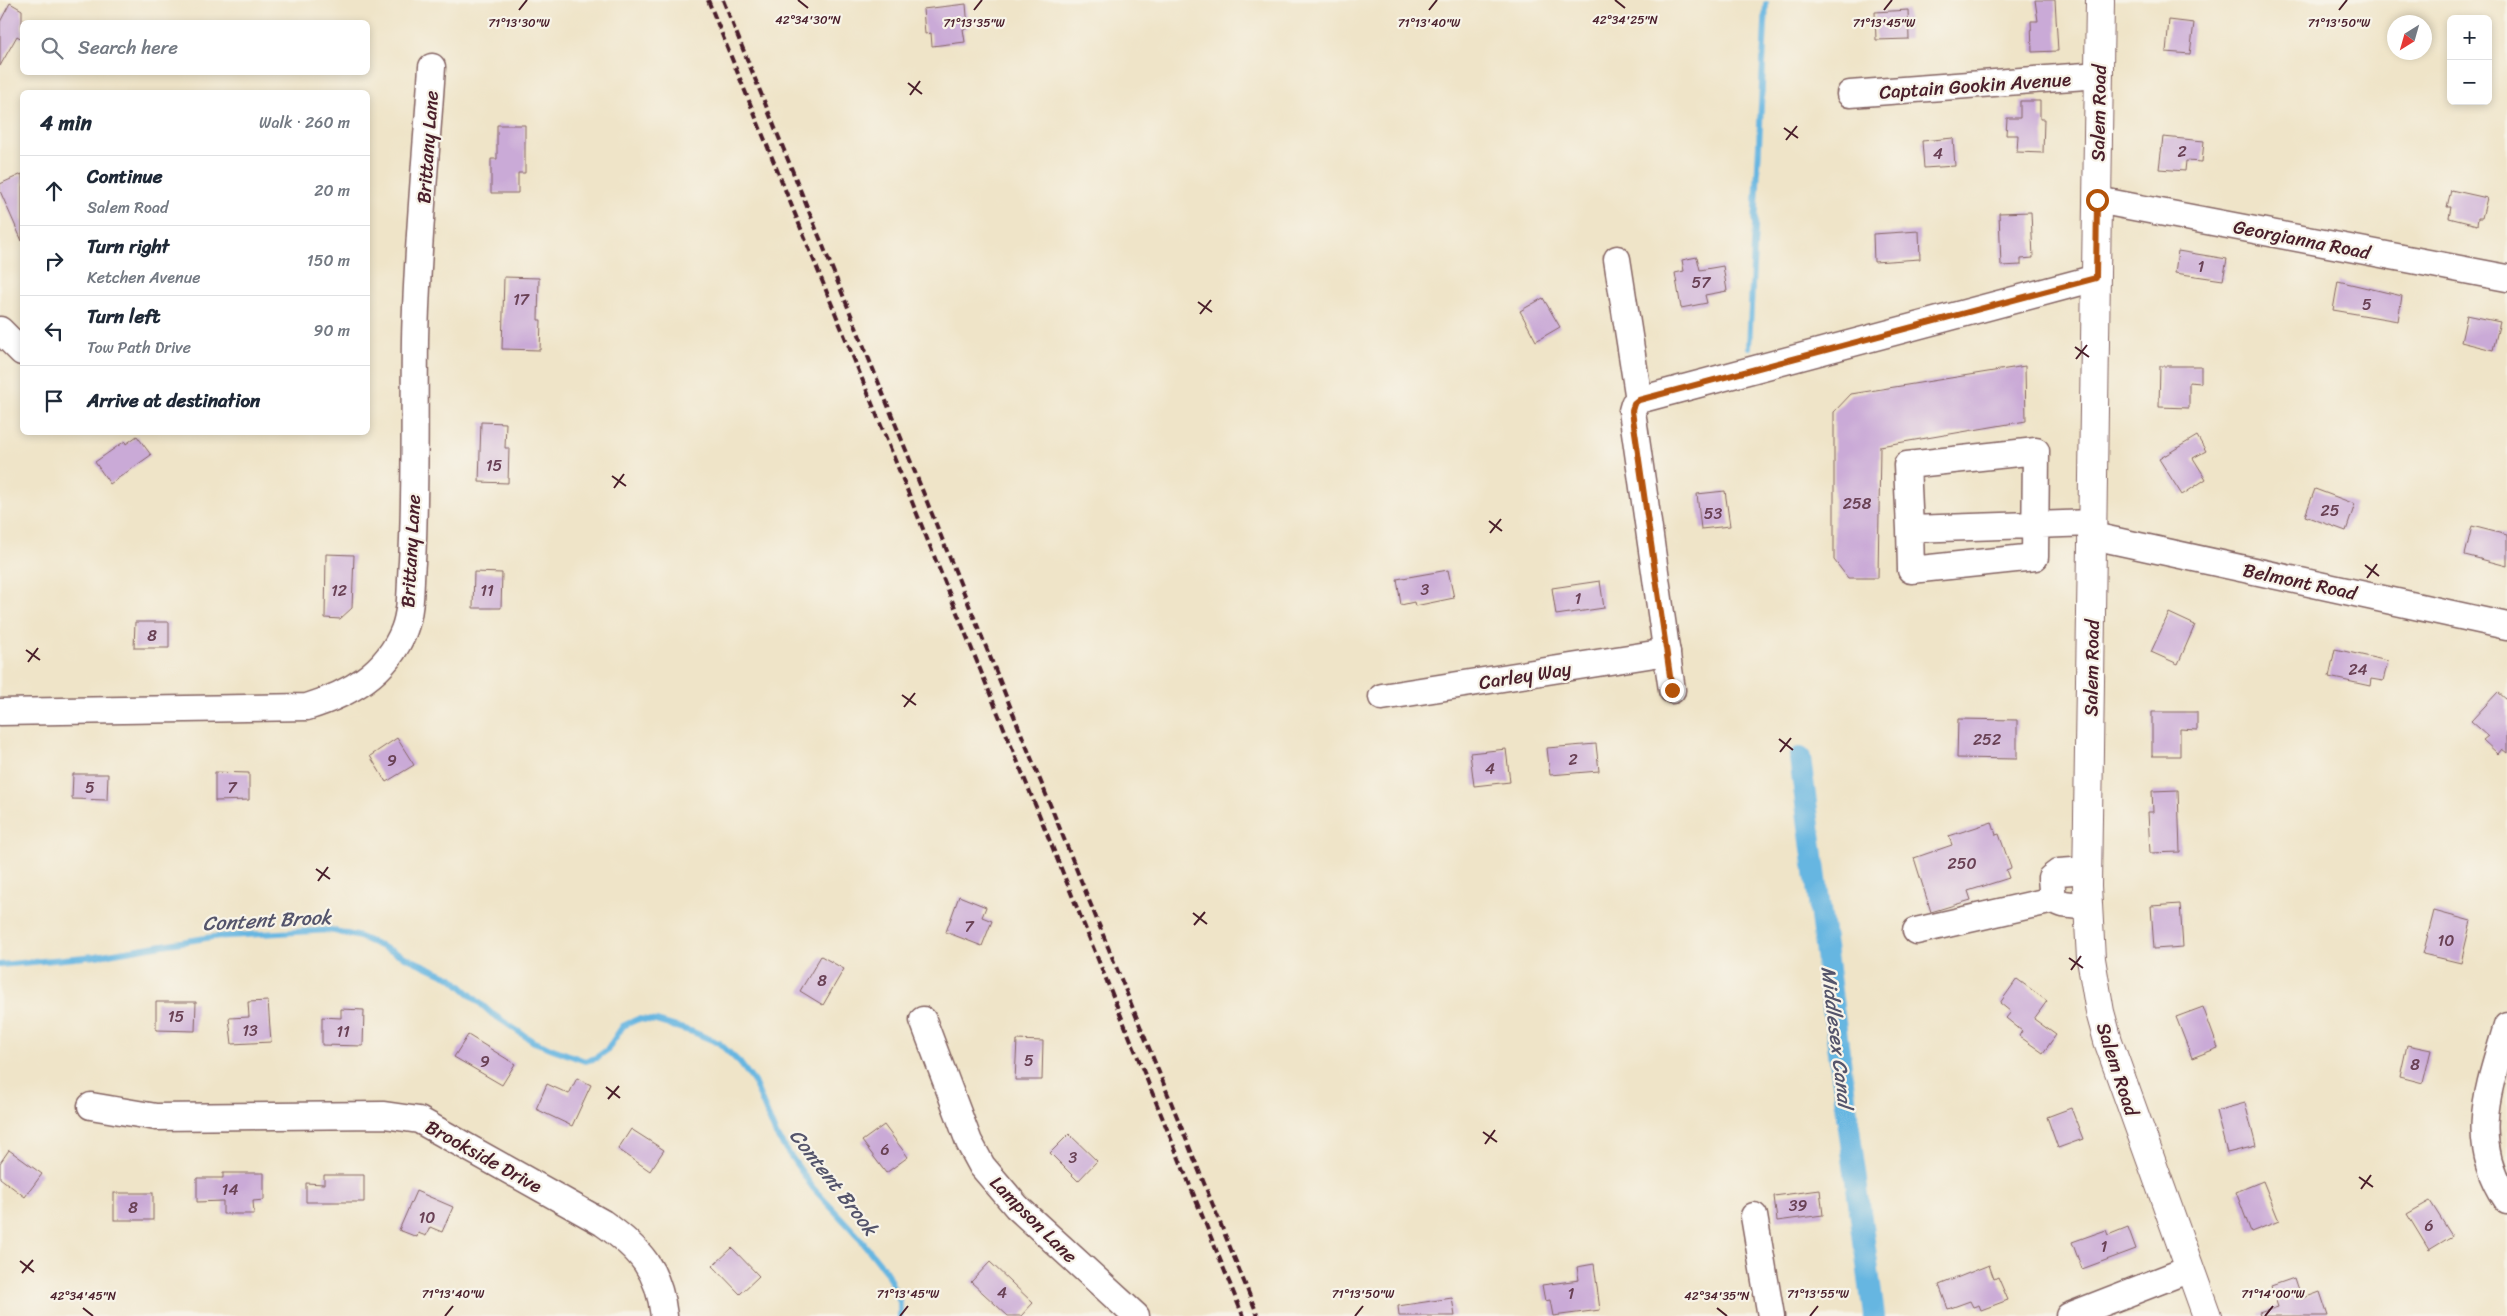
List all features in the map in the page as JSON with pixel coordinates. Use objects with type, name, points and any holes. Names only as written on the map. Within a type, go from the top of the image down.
[{"type":"main road","name":"Salem Road","points":[[2100,0],[2088,907],[2095,985],[2108,1041],[2128,1103],[2207,1316]]},
{"type":"street","name":"Brittany Lane","points":[[0,712],[308,707],[344,694],[360,684],[375,673],[397,644],[408,613],[413,542],[415,336],[432,67]]},
{"type":"street","name":"Captain Gookin Avenue","points":[[1850,94],[2099,75]]},
{"type":"street","name":"Georgianna Road","points":[[2097,200],[2507,278]]},
{"type":"street","points":[[1617,259],[1639,400]]},
{"type":"street","points":[[1672,690],[1632,411],[1634,404],[1639,400],[2096,278]]},
{"type":"street","points":[[0,330],[20,350]]},
{"type":"street","points":[[2036,451],[2035,557],[1911,570],[1910,529],[1907,465],[2036,451]]},
{"type":"street","name":"Belmont Road","points":[[1910,529],[2035,525],[2093,530],[2507,626]]},
{"type":"street","name":"Carley Way","points":[[1382,697],[1667,652]]},
{"type":"street","points":[[2053,900],[2051,878],[2059,872],[2088,870]]},
{"type":"street","points":[[1916,931],[2053,900],[2063,904],[2088,907]]},
{"type":"street","name":"Lampson Lane","points":[[923,1020],[970,1142],[982,1166],[1018,1207],[1136,1316]]},
{"type":"street","points":[[2507,1026],[2489,1090],[2483,1131],[2491,1168],[2507,1200]]},
{"type":"street","name":"Brookside Drive","points":[[91,1106],[156,1116],[384,1115],[418,1120],[603,1223],[620,1235],[650,1265],[658,1282],[664,1316]]},
{"type":"street","points":[[1754,1216],[1771,1316]]},
{"type":"street","points":[[2069,1316],[2190,1269]]},
{"type":"building","points":[[2035,0],[2055,0],[2058,51],[2032,52],[2031,21],[2038,21]]},
{"type":"building","points":[[10,3],[22,10],[20,38],[17,36],[0,66],[0,22]]},
{"type":"building","points":[[966,4],[968,28],[963,29],[965,42],[932,46],[931,33],[925,34],[923,9]]},
{"type":"building","points":[[1908,10],[1909,39],[1876,40],[1875,12]]},
{"type":"building","points":[[2169,20],[2194,23],[2190,54],[2166,52]]},
{"type":"building","points":[[2020,101],[2040,101],[2040,119],[2044,119],[2043,153],[2017,152],[2018,135],[2006,135],[2007,118],[2020,118]]},
{"type":"building","points":[[497,125],[525,125],[525,173],[518,173],[518,193],[491,193],[491,159],[497,159]]},
{"type":"building","points":[[2163,137],[2204,141],[2202,162],[2186,161],[2185,171],[2159,169]]},
{"type":"building","points":[[1953,138],[1955,166],[1924,168],[1922,141]]},
{"type":"building","points":[[20,175],[20,236],[0,191],[0,184]]},
{"type":"building","points":[[2451,190],[2487,198],[2482,218],[2478,218],[2477,225],[2449,218],[2451,207],[2447,207]]},
{"type":"building","points":[[2031,212],[2033,258],[2021,259],[2021,265],[2001,266],[1999,213]]},
{"type":"building","points":[[1919,231],[1920,259],[1874,262],[1873,234]]},
{"type":"building","points":[[2178,251],[2227,259],[2223,280],[2175,273]]},
{"type":"building","points":[[1697,257],[1700,270],[1723,266],[1727,291],[1705,295],[1707,303],[1681,308],[1675,273],[1684,271],[1682,260]]},
{"type":"building","points":[[504,277],[539,278],[538,320],[541,320],[540,350],[502,349]]},
{"type":"building","points":[[2338,281],[2402,296],[2398,321],[2333,310]]},
{"type":"building","points":[[1543,298],[1560,327],[1536,341],[1520,311]]},
{"type":"building","points":[[2467,315],[2500,322],[2493,350],[2461,342]]},
{"type":"building","points":[[2025,366],[2026,421],[1880,446],[1878,578],[1848,578],[1834,560],[1834,412],[1851,394]]},
{"type":"building","points":[[2160,366],[2201,366],[2201,383],[2189,382],[2189,408],[2159,407]]},
{"type":"building","points":[[481,422],[506,423],[505,448],[509,448],[508,483],[479,482]]},
{"type":"building","points":[[137,436],[151,455],[110,484],[95,462],[125,441],[126,444]]},
{"type":"building","points":[[2197,436],[2206,451],[2193,458],[2206,479],[2182,495],[2159,459]]},
{"type":"building","points":[[2315,489],[2355,504],[2346,531],[2305,516]]},
{"type":"building","points":[[1725,491],[1730,526],[1701,529],[1697,494]]},
{"type":"building","points":[[2472,526],[2507,535],[2507,566],[2465,555]]},
{"type":"building","points":[[326,554],[354,555],[352,608],[340,619],[325,618]]},
{"type":"building","points":[[1448,570],[1454,598],[1415,606],[1414,602],[1401,605],[1397,579]]},
{"type":"building","points":[[474,572],[502,573],[501,608],[473,608]]},
{"type":"building","points":[[1600,581],[1604,608],[1556,615],[1552,588]]},
{"type":"building","points":[[2169,613],[2195,625],[2178,664],[2151,652]]},
{"type":"building","points":[[135,622],[169,622],[169,648],[134,648]]},
{"type":"building","points":[[2335,649],[2388,661],[2383,681],[2371,679],[2370,686],[2329,677]]},
{"type":"building","points":[[2498,692],[2507,700],[2507,753],[2502,749],[2498,754],[2483,740],[2488,736],[2471,721]]},
{"type":"building","points":[[2152,712],[2197,712],[2197,730],[2180,729],[2180,756],[2152,756]]},
{"type":"building","points":[[1958,719],[2017,720],[2017,759],[1957,758]]},
{"type":"building","points":[[397,738],[414,765],[386,782],[370,756]]},
{"type":"building","points":[[1596,744],[1599,771],[1550,775],[1547,748]]},
{"type":"building","points":[[1506,749],[1510,782],[1474,786],[1470,753]]},
{"type":"building","points":[[215,772],[249,773],[249,800],[215,801]]},
{"type":"building","points":[[73,774],[108,774],[107,800],[72,799]]},
{"type":"building","points":[[2178,790],[2180,852],[2150,853],[2148,812],[2153,812],[2152,791]]},
{"type":"building","points":[[1992,822],[1996,835],[1999,834],[2011,868],[2006,870],[2009,878],[1968,891],[1971,900],[1931,912],[1914,858],[1952,845],[1949,836]]},
{"type":"building","points":[[959,896],[986,907],[982,917],[992,921],[982,946],[946,932]]},
{"type":"building","points":[[2180,904],[2183,947],[2154,949],[2151,906]]},
{"type":"building","points":[[2434,911],[2471,921],[2461,963],[2423,954]]},
{"type":"building","points":[[821,956],[844,969],[823,1005],[800,991]]},
{"type":"building","points":[[2017,979],[2047,1001],[2034,1019],[2056,1035],[2043,1053],[2019,1036],[2022,1031],[2006,1018],[2011,1012],[2000,1003]]},
{"type":"building","points":[[268,1001],[271,1042],[232,1044],[229,1018],[249,1017],[248,1002]]},
{"type":"building","points":[[156,1002],[196,1002],[195,1031],[156,1030]]},
{"type":"building","points":[[2203,1007],[2218,1048],[2192,1058],[2176,1017]]},
{"type":"building","points":[[341,1009],[364,1010],[363,1046],[322,1045],[322,1017],[341,1018]]},
{"type":"building","points":[[468,1035],[515,1064],[502,1085],[454,1057]]},
{"type":"building","points":[[1017,1040],[1043,1041],[1042,1080],[1015,1080]]},
{"type":"building","points":[[2407,1045],[2431,1050],[2423,1083],[2400,1077]]},
{"type":"building","points":[[577,1078],[591,1085],[572,1126],[536,1109],[547,1084],[569,1094]]},
{"type":"building","points":[[2245,1103],[2256,1146],[2227,1153],[2216,1111]]},
{"type":"building","points":[[2071,1108],[2083,1139],[2058,1148],[2047,1117]]},
{"type":"building","points":[[884,1125],[908,1157],[886,1173],[862,1141]]},
{"type":"building","points":[[631,1129],[664,1150],[650,1171],[618,1149]]},
{"type":"building","points":[[1069,1134],[1097,1161],[1078,1181],[1050,1153]]},
{"type":"building","points":[[9,1150],[42,1174],[25,1197],[0,1178],[0,1163]]},
{"type":"building","points":[[223,1173],[264,1173],[264,1200],[253,1201],[254,1214],[223,1214],[223,1201],[197,1202],[197,1178],[223,1178]]},
{"type":"building","points":[[324,1175],[364,1175],[364,1202],[306,1202],[306,1183],[324,1184]]},
{"type":"building","points":[[2263,1181],[2279,1221],[2251,1232],[2236,1192]]},
{"type":"building","points":[[1820,1190],[1823,1215],[1777,1221],[1774,1196]]},
{"type":"building","points":[[416,1191],[453,1207],[442,1232],[430,1227],[426,1236],[418,1233],[417,1237],[399,1230]]},
{"type":"building","points":[[114,1193],[153,1193],[153,1220],[114,1220]]},
{"type":"building","points":[[2430,1201],[2452,1236],[2429,1250],[2407,1214]]},
{"type":"building","points":[[2128,1227],[2136,1249],[2082,1269],[2072,1242],[2106,1230],[2108,1235]]},
{"type":"building","points":[[732,1248],[759,1276],[740,1294],[713,1266]]},
{"type":"building","points":[[990,1262],[1033,1303],[1021,1316],[1008,1316],[971,1282]]},
{"type":"building","points":[[1594,1264],[1600,1310],[1553,1316],[1550,1300],[1545,1301],[1542,1285],[1579,1280],[1577,1267]]},
{"type":"building","points":[[1989,1265],[1994,1279],[1998,1277],[2008,1300],[1981,1310],[1979,1305],[1973,1307],[1970,1301],[1948,1309],[1939,1285]]},
{"type":"building","points":[[2294,1278],[2301,1299],[2320,1292],[2328,1316],[2260,1316],[2259,1313],[2278,1307],[2271,1286]]},
{"type":"building","points":[[1452,1298],[1455,1316],[1399,1316],[1398,1306]]},
{"type":"waterway","points":[[1749,347],[1766,4]]},
{"type":"waterway","name":"Middlesex Canal","points":[[1800,758],[1874,1316]]},
{"type":"waterway","name":"Content Brook","points":[[0,965],[96,956],[212,937],[330,930],[360,937],[452,978],[491,1013],[534,1042],[585,1061],[596,1058],[607,1050],[623,1026],[638,1019],[656,1021],[693,1032],[719,1043],[740,1063],[754,1082],[776,1135],[813,1188],[856,1234],[886,1271],[900,1302],[900,1316]]},
{"type":"railway","points":[[708,0],[1243,1316]]},
{"type":"railway","points":[[723,0],[1258,1316]]},
{"type":"route","points":[[1672,690],[1632,411],[1634,404],[1639,400],[2096,278],[2097,200]]}]
